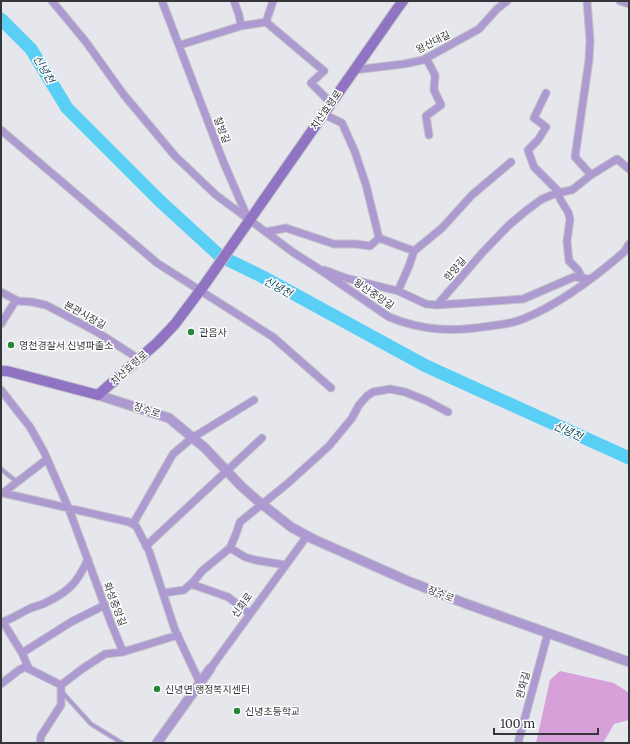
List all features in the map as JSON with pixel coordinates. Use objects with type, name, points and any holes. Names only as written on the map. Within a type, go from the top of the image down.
[{"type":"main road","name":"치산효령로","points":[[98,395],[139,359],[175,324],[203,287],[396,9],[404,1]]},
{"type":"main road","name":"장수로","points":[[1,371],[8,371],[98,395]]},
{"type":"street","name":"왕산중앙길","points":[[52,1],[86,42],[124,95],[175,156],[216,195],[294,253],[389,317],[401,322],[433,329],[461,330],[507,324],[522,320],[546,308],[590,279],[624,252],[629,244]]},
{"type":"street","name":"찰방길","points":[[162,1],[223,161],[249,221]]},
{"type":"street","points":[[234,1],[240,15],[241,26]]},
{"type":"street","points":[[266,22],[273,1]]},
{"type":"street","name":"왕산대길","points":[[354,70],[404,64],[426,58],[479,28],[507,1]]},
{"type":"street","points":[[586,1],[590,35],[589,60],[575,157],[591,175]]},
{"type":"street","points":[[620,1],[629,4]]},
{"type":"street","points":[[180,45],[241,26],[266,22],[324,71],[311,83],[331,103]]},
{"type":"street","points":[[426,58],[435,75],[434,90],[441,105],[426,116],[429,136]]},
{"type":"street","points":[[546,93],[534,118],[546,126],[538,140],[528,150],[534,166],[559,192],[560,199],[570,219],[567,241],[569,261],[578,270],[582,278]]},
{"type":"street","points":[[323,114],[342,123],[355,152],[366,185],[379,238]]},
{"type":"street","points":[[1,130],[157,263],[203,287],[273,337],[332,388]]},
{"type":"street","name":"한양길","points":[[437,306],[470,266],[509,225],[542,199],[559,192],[572,190],[591,175],[617,159],[629,169]]},
{"type":"street","points":[[379,238],[414,251],[442,228],[472,195],[511,162]]},
{"type":"street","points":[[266,232],[286,228],[334,244],[356,244],[370,246],[379,238]]},
{"type":"street","name":"왕산중앙길","points":[[398,291],[414,251]]},
{"type":"street","points":[[316,267],[346,278],[398,291],[426,304],[437,306],[523,299],[574,277],[590,279]]},
{"type":"street","name":"본관시장길","points":[[1,292],[16,300],[46,305],[97,332],[139,359]]},
{"type":"street","points":[[1,324],[16,300]]},
{"type":"street","points":[[163,594],[184,590],[202,571],[230,548],[240,522],[287,484],[329,446],[352,418],[367,396],[373,392],[390,389],[405,392],[448,412]]},
{"type":"street","name":"화성중앙길","points":[[1,390],[30,427],[47,458],[69,509],[104,605],[124,652]]},
{"type":"street","name":"장수로","points":[[98,395],[169,418],[192,438],[241,486],[291,527],[306,536],[408,581],[464,603],[629,662]]},
{"type":"street","points":[[134,524],[173,454],[192,438],[254,400]]},
{"type":"street","points":[[146,546],[262,438]]},
{"type":"street","points":[[2,495],[47,458]]},
{"type":"street","points":[[2,495],[106,516],[134,524],[146,546],[178,635],[200,683]]},
{"type":"street","name":"신화로","points":[[210,669],[306,536]]},
{"type":"street","points":[[230,548],[245,557],[285,565]]},
{"type":"street","points":[[29,669],[22,653],[2,622],[30,608],[49,602],[63,593],[72,586],[78,578],[88,559]]},
{"type":"street","points":[[190,584],[228,597],[249,613]]},
{"type":"street","points":[[22,653],[71,622],[104,605]]},
{"type":"street","name":"완화길","points":[[518,743],[548,633]]},
{"type":"street","points":[[40,743],[41,736],[61,705],[61,688],[82,669],[106,654],[124,652],[178,635]]},
{"type":"street","points":[[1,684],[25,667],[61,688]]},
{"type":"street","points":[[157,743],[210,669]]},
{"type":"lane","points":[[1,469],[18,482]]},
{"type":"lane","points":[[61,688],[90,724],[122,743]]},
{"type":"shaded area","points":[[560,671],[614,683],[629,693],[629,720],[614,724],[603,743],[536,743],[550,680]]},
{"type":"waterway","name":"신녕천","points":[[1,19],[31,49],[67,108],[160,201],[220,256],[263,277],[426,366],[629,458]]},
{"type":"place","name":"관음사","points":[[191,332]]},
{"type":"place","name":"영천경찰서 신녕파출소","points":[[11,345]]},
{"type":"place","name":"신녕면 행정복지센터","points":[[157,689]]},
{"type":"place","name":"신녕초등학교","points":[[237,711]]}]
